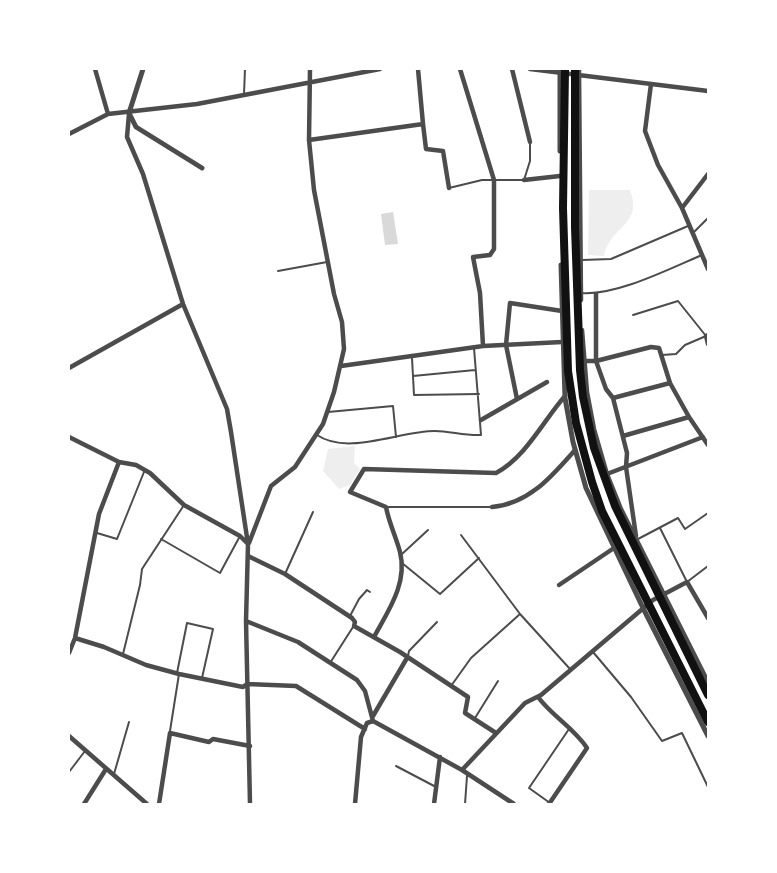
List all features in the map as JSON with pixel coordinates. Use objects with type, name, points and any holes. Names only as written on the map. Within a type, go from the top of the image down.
[{"type":"highway","points":[[561,70],[566,342],[576,423],[602,511],[708,722]]},
{"type":"highway","points":[[578,70],[575,227],[578,340],[583,397],[588,422],[604,478],[618,515],[708,695]]},
{"type":"street","points":[[95,69],[108,114]]},
{"type":"street","points":[[143,69],[129,114],[127,137],[143,174],[182,304],[226,409],[248,544],[246,621],[250,804]]},
{"type":"street","points":[[248,544],[271,486],[277,479],[295,467],[317,435],[328,412],[344,349],[342,322],[327,262],[314,190],[309,140],[310,69]]},
{"type":"street","points":[[69,134],[108,114],[129,114],[197,104],[309,81],[380,69]]},
{"type":"street","points":[[418,69],[426,149],[443,151],[449,188]]},
{"type":"street","points":[[460,69],[494,180],[494,249],[490,255],[472,257],[480,293],[483,346]]},
{"type":"street","points":[[512,69],[530,142]]},
{"type":"street","points":[[530,69],[578,70],[652,84],[708,90]]},
{"type":"street","points":[[561,70],[562,342],[565,396],[575,450],[586,488],[643,608],[708,736]]},
{"type":"street","points":[[578,70],[581,293],[585,362],[594,430],[607,474],[664,596],[708,682]]},
{"type":"street","points":[[652,84],[645,131],[658,166],[682,208],[708,268]]},
{"type":"street","points":[[129,114],[136,127],[202,168]]},
{"type":"street","points":[[309,140],[423,124]]},
{"type":"street","points":[[524,180],[560,176]]},
{"type":"street","points":[[682,208],[708,176]]},
{"type":"street","points":[[596,294],[596,361],[606,389],[613,398],[627,453],[626,467],[637,540]]},
{"type":"street","points":[[517,399],[506,345],[510,303],[562,311]]},
{"type":"street","points":[[69,368],[182,304]]},
{"type":"street","points":[[707,336],[708,344]]},
{"type":"street","points":[[341,366],[483,346],[562,342]]},
{"type":"street","points":[[585,362],[656,346],[662,355],[670,383],[708,445]]},
{"type":"street","points":[[481,420],[547,382]]},
{"type":"street","points":[[613,398],[670,383]]},
{"type":"street","points":[[374,637],[398,591],[402,563],[386,507],[350,492],[364,469],[496,473],[506,467],[519,454],[565,396]]},
{"type":"street","points":[[623,436],[689,416]]},
{"type":"street","points":[[69,437],[119,462],[136,465],[145,470],[184,505],[240,536],[248,544]]},
{"type":"street","points":[[607,474],[703,437]]},
{"type":"street","points":[[492,507],[523,498],[547,482],[575,450]]},
{"type":"street","points":[[69,653],[74,638],[98,514],[119,462]]},
{"type":"street","points":[[559,585],[614,548]]},
{"type":"street","points":[[248,556],[285,574],[350,616],[355,622],[354,626],[468,697],[465,713],[496,733]]},
{"type":"street","points":[[462,770],[525,703],[538,697],[653,600],[664,596],[687,582],[708,618]]},
{"type":"street","points":[[246,621],[280,632],[358,680],[365,691],[373,719],[467,773],[511,803]]},
{"type":"street","points":[[74,638],[123,654],[146,665],[178,673],[243,686],[247,684],[296,686],[365,728]]},
{"type":"street","points":[[355,804],[361,737],[367,723],[373,719],[407,658]]},
{"type":"street","points":[[538,697],[556,718],[587,748],[549,803]]},
{"type":"street","points":[[159,804],[170,732],[209,742],[212,739],[250,746]]},
{"type":"street","points":[[69,736],[146,804]]},
{"type":"street","points":[[434,804],[440,757]]},
{"type":"street","points":[[84,804],[106,770]]},
{"type":"lane","points":[[244,94],[245,69]]},
{"type":"lane","points":[[449,188],[494,180],[524,180],[530,161],[530,142]]},
{"type":"lane","points":[[693,233],[708,218]]},
{"type":"lane","points":[[582,260],[611,259],[690,225]]},
{"type":"lane","points":[[581,293],[596,294],[652,276],[702,255]]},
{"type":"lane","points":[[278,271],[327,262]]},
{"type":"lane","points":[[633,314],[678,301],[707,336],[685,345],[676,354],[662,355]]},
{"type":"lane","points":[[317,435],[333,444],[436,431],[468,436],[481,435],[474,347]]},
{"type":"lane","points":[[412,355],[414,395],[479,394]]},
{"type":"lane","points":[[413,376],[476,370]]},
{"type":"lane","points":[[328,412],[393,406],[396,437]]},
{"type":"lane","points":[[96,532],[117,539],[145,470]]},
{"type":"lane","points":[[123,654],[138,594],[142,569],[184,505]]},
{"type":"lane","points":[[386,507],[492,507]]},
{"type":"lane","points":[[285,574],[313,512]]},
{"type":"lane","points":[[637,540],[678,518],[685,530],[708,513]]},
{"type":"lane","points":[[660,528],[687,582],[708,566]]},
{"type":"lane","points":[[401,555],[428,530]]},
{"type":"lane","points":[[462,535],[520,614],[571,670]]},
{"type":"lane","points":[[161,539],[220,574],[240,536]]},
{"type":"lane","points":[[402,563],[440,594],[480,557]]},
{"type":"lane","points":[[350,616],[359,599],[367,590],[370,592]]},
{"type":"lane","points":[[451,686],[476,652],[520,614]]},
{"type":"lane","points":[[407,658],[409,651],[437,622]]},
{"type":"lane","points":[[170,732],[187,623],[213,629],[202,678]]},
{"type":"lane","points":[[330,663],[354,626]]},
{"type":"lane","points":[[592,652],[631,697],[662,741],[682,733],[708,787]]},
{"type":"lane","points":[[474,720],[498,681]]},
{"type":"lane","points":[[114,776],[129,722]]},
{"type":"lane","points":[[549,803],[529,788],[569,729]]},
{"type":"lane","points":[[69,772],[85,751]]},
{"type":"lane","points":[[396,766],[436,787]]},
{"type":"lane","points":[[465,804],[467,773]]},
{"type":"shaded area","points":[[589,190],[630,190],[633,202],[633,211],[629,219],[612,238],[604,256],[588,255]]},
{"type":"shaded area","points":[[393,212],[398,244],[385,245],[381,214]]},
{"type":"shaded area","points":[[355,446],[354,463],[360,469],[350,485],[339,489],[323,471],[328,449]]}]
